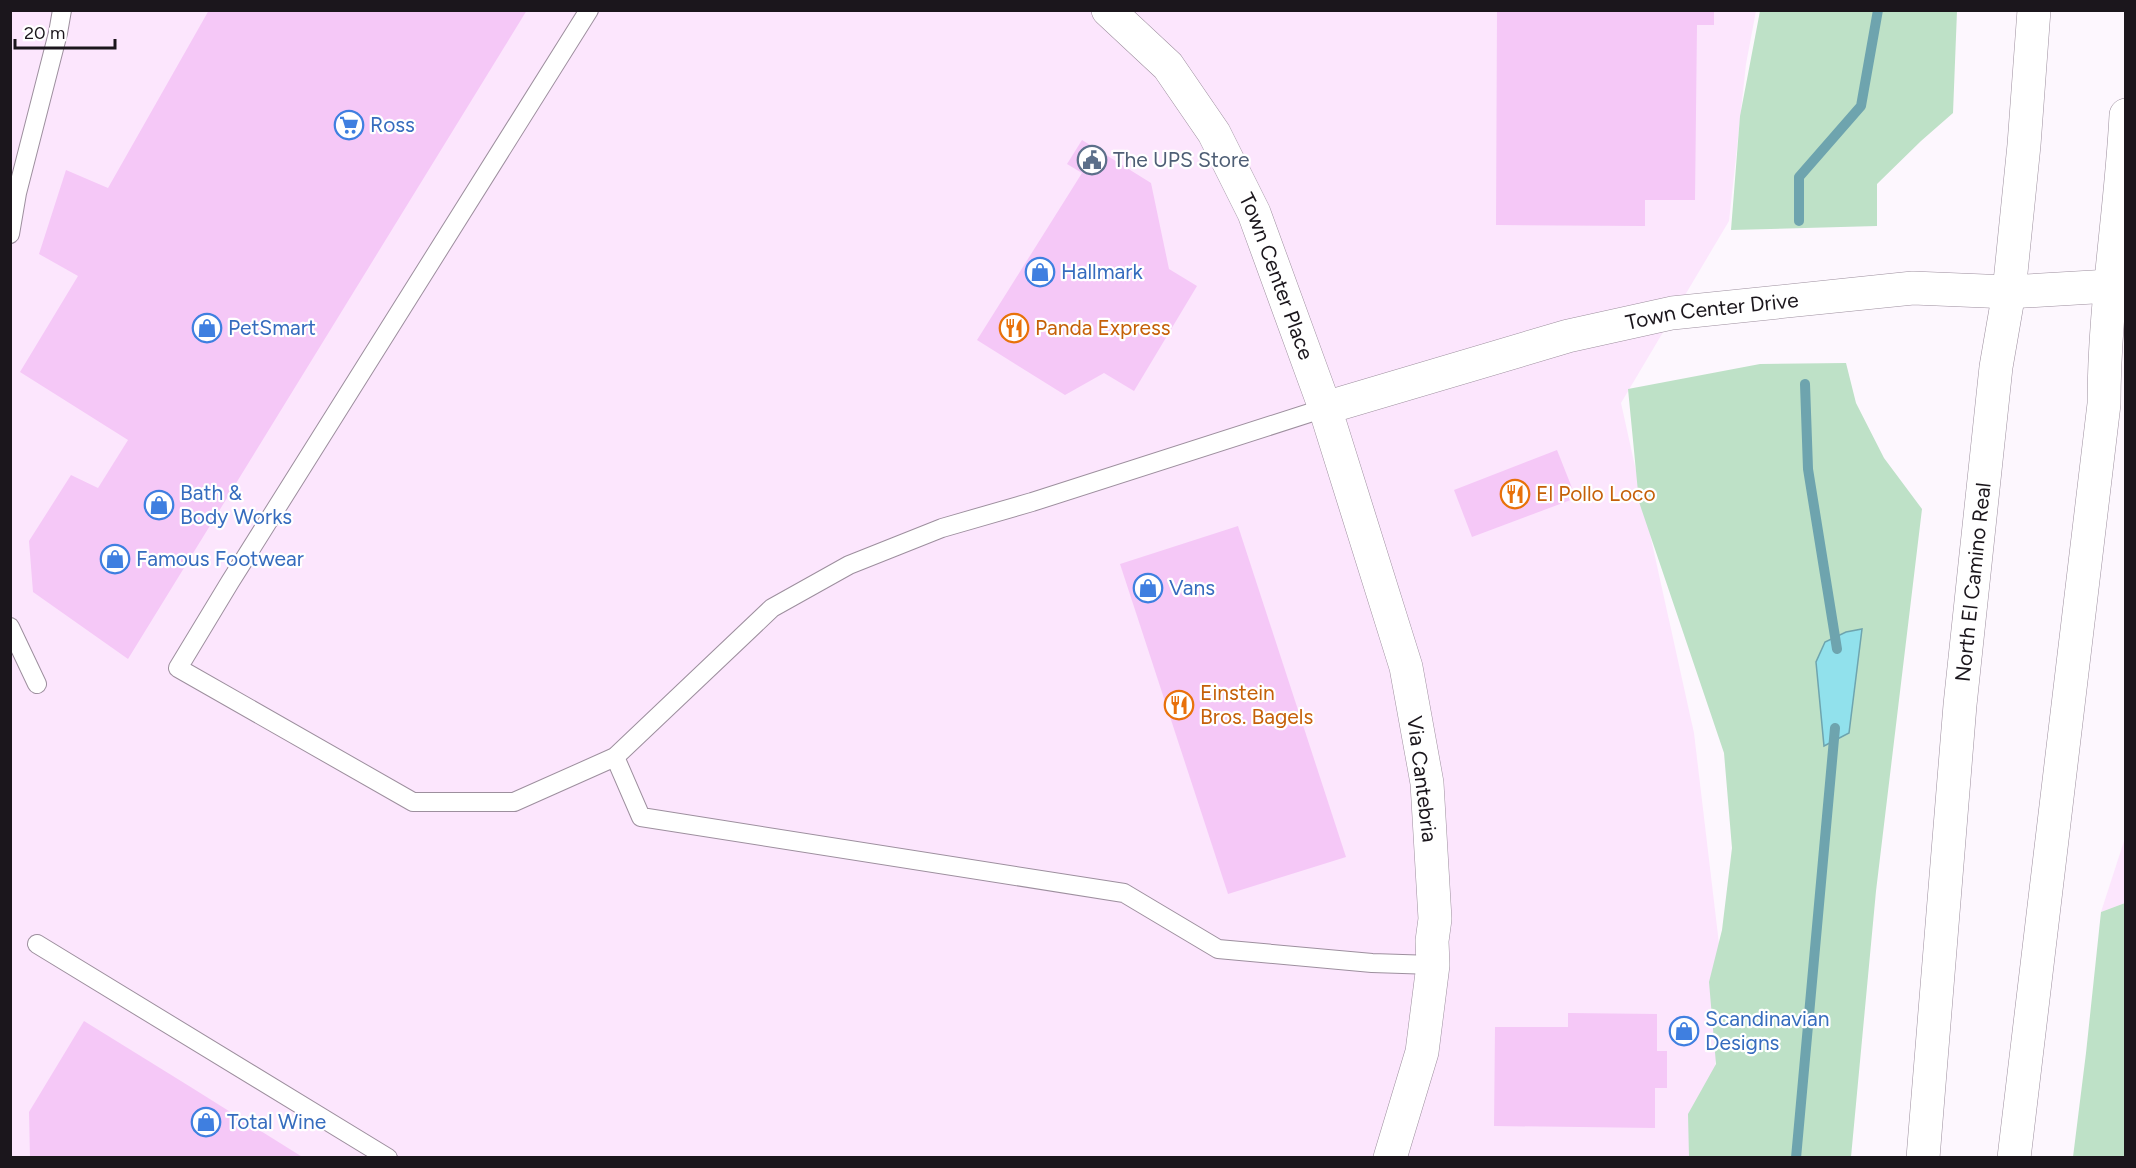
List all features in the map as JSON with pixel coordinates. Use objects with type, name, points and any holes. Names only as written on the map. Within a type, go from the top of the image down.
[{"type":"main road","name":"Town Center Place","points":[[1108,10],[1168,66],[1214,133],[1254,213],[1324,408]]},
{"type":"main road","name":"North El Camino Real","points":[[1923,1158],[1960,705],[1996,367],[2009,292],[2024,146],[2034,10]]},
{"type":"main road","points":[[2014,1158],[2104,404],[2104,364],[2123,174],[2126,115]]},
{"type":"main road","name":"Town Center Drive","points":[[1324,408],[1568,336],[1672,313],[1913,288],[2009,292],[2110,286]]},
{"type":"main road","name":"Via Cantebria","points":[[1324,408],[1406,667],[1427,783],[1435,919],[1432,941],[1433,965],[1422,1052],[1389,1158]]},
{"type":"lane","points":[[10,234],[17,193],[62,10]]},
{"type":"lane","points":[[590,10],[178,668],[413,802],[514,802],[615,757],[772,608],[849,565],[942,528],[1032,502],[1324,408]]},
{"type":"lane","points":[[10,627],[37,684]]},
{"type":"lane","points":[[615,757],[641,817],[1124,893],[1218,949],[1372,963],[1433,965]]},
{"type":"lane","points":[[37,944],[388,1158]]},
{"type":"shaded area","points":[[10,11],[1756,11],[1746,64],[1729,221],[1621,403],[1694,733],[1724,986],[1705,1157],[11,1157]]},
{"type":"shaded area","points":[[2125,838],[2125,903],[2101,912]]},
{"type":"green space","points":[[1760,11],[1957,11],[1953,113],[1877,184],[1877,226],[1731,230],[1740,116]]},
{"type":"green space","points":[[1846,363],[1856,403],[1884,458],[1922,509],[1876,891],[1851,1157],[1689,1157],[1688,1114],[1716,1064],[1709,982],[1722,930],[1732,848],[1724,753],[1639,502],[1628,389],[1760,364]]},
{"type":"green space","points":[[2125,903],[2125,1157],[2073,1157],[2101,912]]},
{"type":"water","points":[[1862,629],[1849,733],[1824,746],[1816,662],[1825,642],[1846,632]]},
{"type":"building","points":[[209,10],[527,10],[128,659],[33,592],[29,541],[71,475],[98,488],[128,440],[20,372],[78,276],[39,254],[66,170],[108,188]]},
{"type":"building","points":[[1497,10],[1714,10],[1714,25],[1697,25],[1695,200],[1645,200],[1645,226],[1496,225]]},
{"type":"building","points":[[1082,140],[1151,183],[1169,269],[1197,286],[1134,391],[1104,373],[1065,395],[977,340],[1082,173],[1067,164]]},
{"type":"building","name":"El Pollo Loco","points":[[1557,450],[1576,498],[1472,537],[1454,490]]},
{"type":"building","points":[[1238,526],[1346,857],[1228,894],[1120,564]]},
{"type":"building","points":[[1568,1013],[1657,1014],[1657,1051],[1667,1051],[1667,1088],[1655,1088],[1655,1128],[1494,1126],[1495,1027],[1568,1027]]},
{"type":"building","points":[[84,1021],[304,1158],[30,1158],[29,1112]]},
{"type":"waterway","points":[[1799,221],[1799,177],[1861,106],[1878,10]]},
{"type":"waterway","points":[[1805,384],[1808,469],[1837,649]]},
{"type":"waterway","points":[[1796,1158],[1835,728]]},
{"type":"place","name":"Ross","points":[[349,125]]},
{"type":"place","name":"The UPS Store","points":[[1092,160]]},
{"type":"place","name":"Hallmark","points":[[1040,272]]},
{"type":"place","name":"PetSmart","points":[[207,328]]},
{"type":"place","name":"Panda Express","points":[[1014,328]]},
{"type":"place","name":"El Pollo Loco","points":[[1515,494]]},
{"type":"place","name":"Bath & Body Works","points":[[159,505]]},
{"type":"place","name":"Famous Footwear","points":[[115,559]]},
{"type":"place","name":"Vans","points":[[1148,588]]},
{"type":"place","name":"Einstein Bros. Bagels","points":[[1179,705]]},
{"type":"place","name":"Scandinavian Designs","points":[[1684,1031]]},
{"type":"place","name":"Total Wine","points":[[206,1122]]}]
